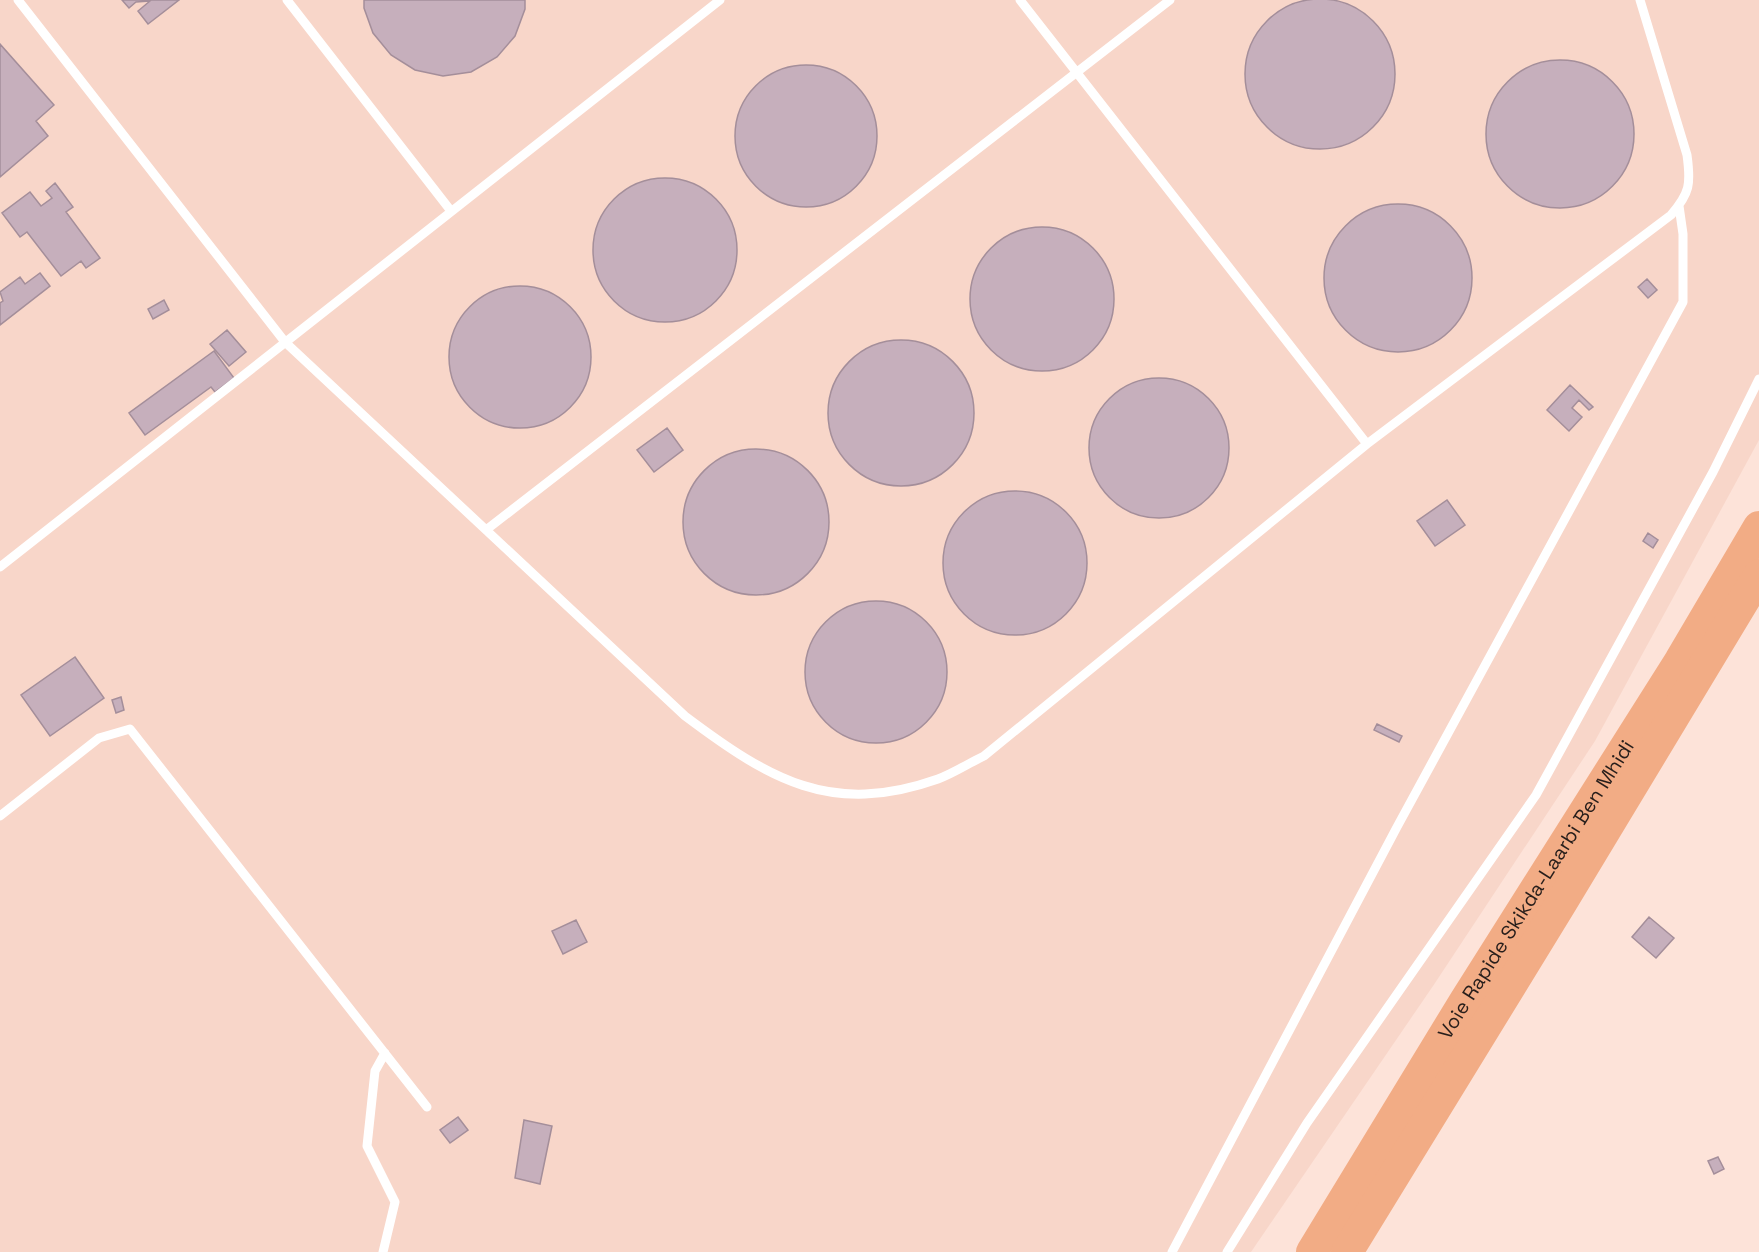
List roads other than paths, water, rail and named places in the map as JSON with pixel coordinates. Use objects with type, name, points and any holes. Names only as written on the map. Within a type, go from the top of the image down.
[{"type":"highway","name":"Voie Rapide Skikda-Laarbi Ben Mhidi","points":[[1312,1252],[1471,992],[1680,661],[1759,527]]},
{"type":"highway","name":"Voie Rapide Skikda-Laarbi Ben Mhidi","points":[[1347,1252],[1560,906],[1759,575]]},
{"type":"lane","points":[[18,0],[285,342],[684,716],[737,756],[780,779],[833,794],[888,793],[940,778],[984,756],[1367,444],[1671,215],[1685,199],[1690,179],[1687,155],[1640,0]]},
{"type":"lane","points":[[287,0],[451,211]]},
{"type":"lane","points":[[0,567],[720,0]]},
{"type":"lane","points":[[1020,0],[1367,444]]},
{"type":"lane","points":[[486,530],[1170,0]]},
{"type":"lane","points":[[1172,1252],[1397,827],[1683,302],[1683,234],[1679,206]]},
{"type":"lane","points":[[1227,1252],[1307,1123],[1536,795],[1713,472],[1759,379]]},
{"type":"lane","points":[[0,816],[99,738],[130,729],[427,1107]]},
{"type":"lane","points":[[383,1252],[395,1202],[367,1146],[375,1071],[385,1053]]}]
